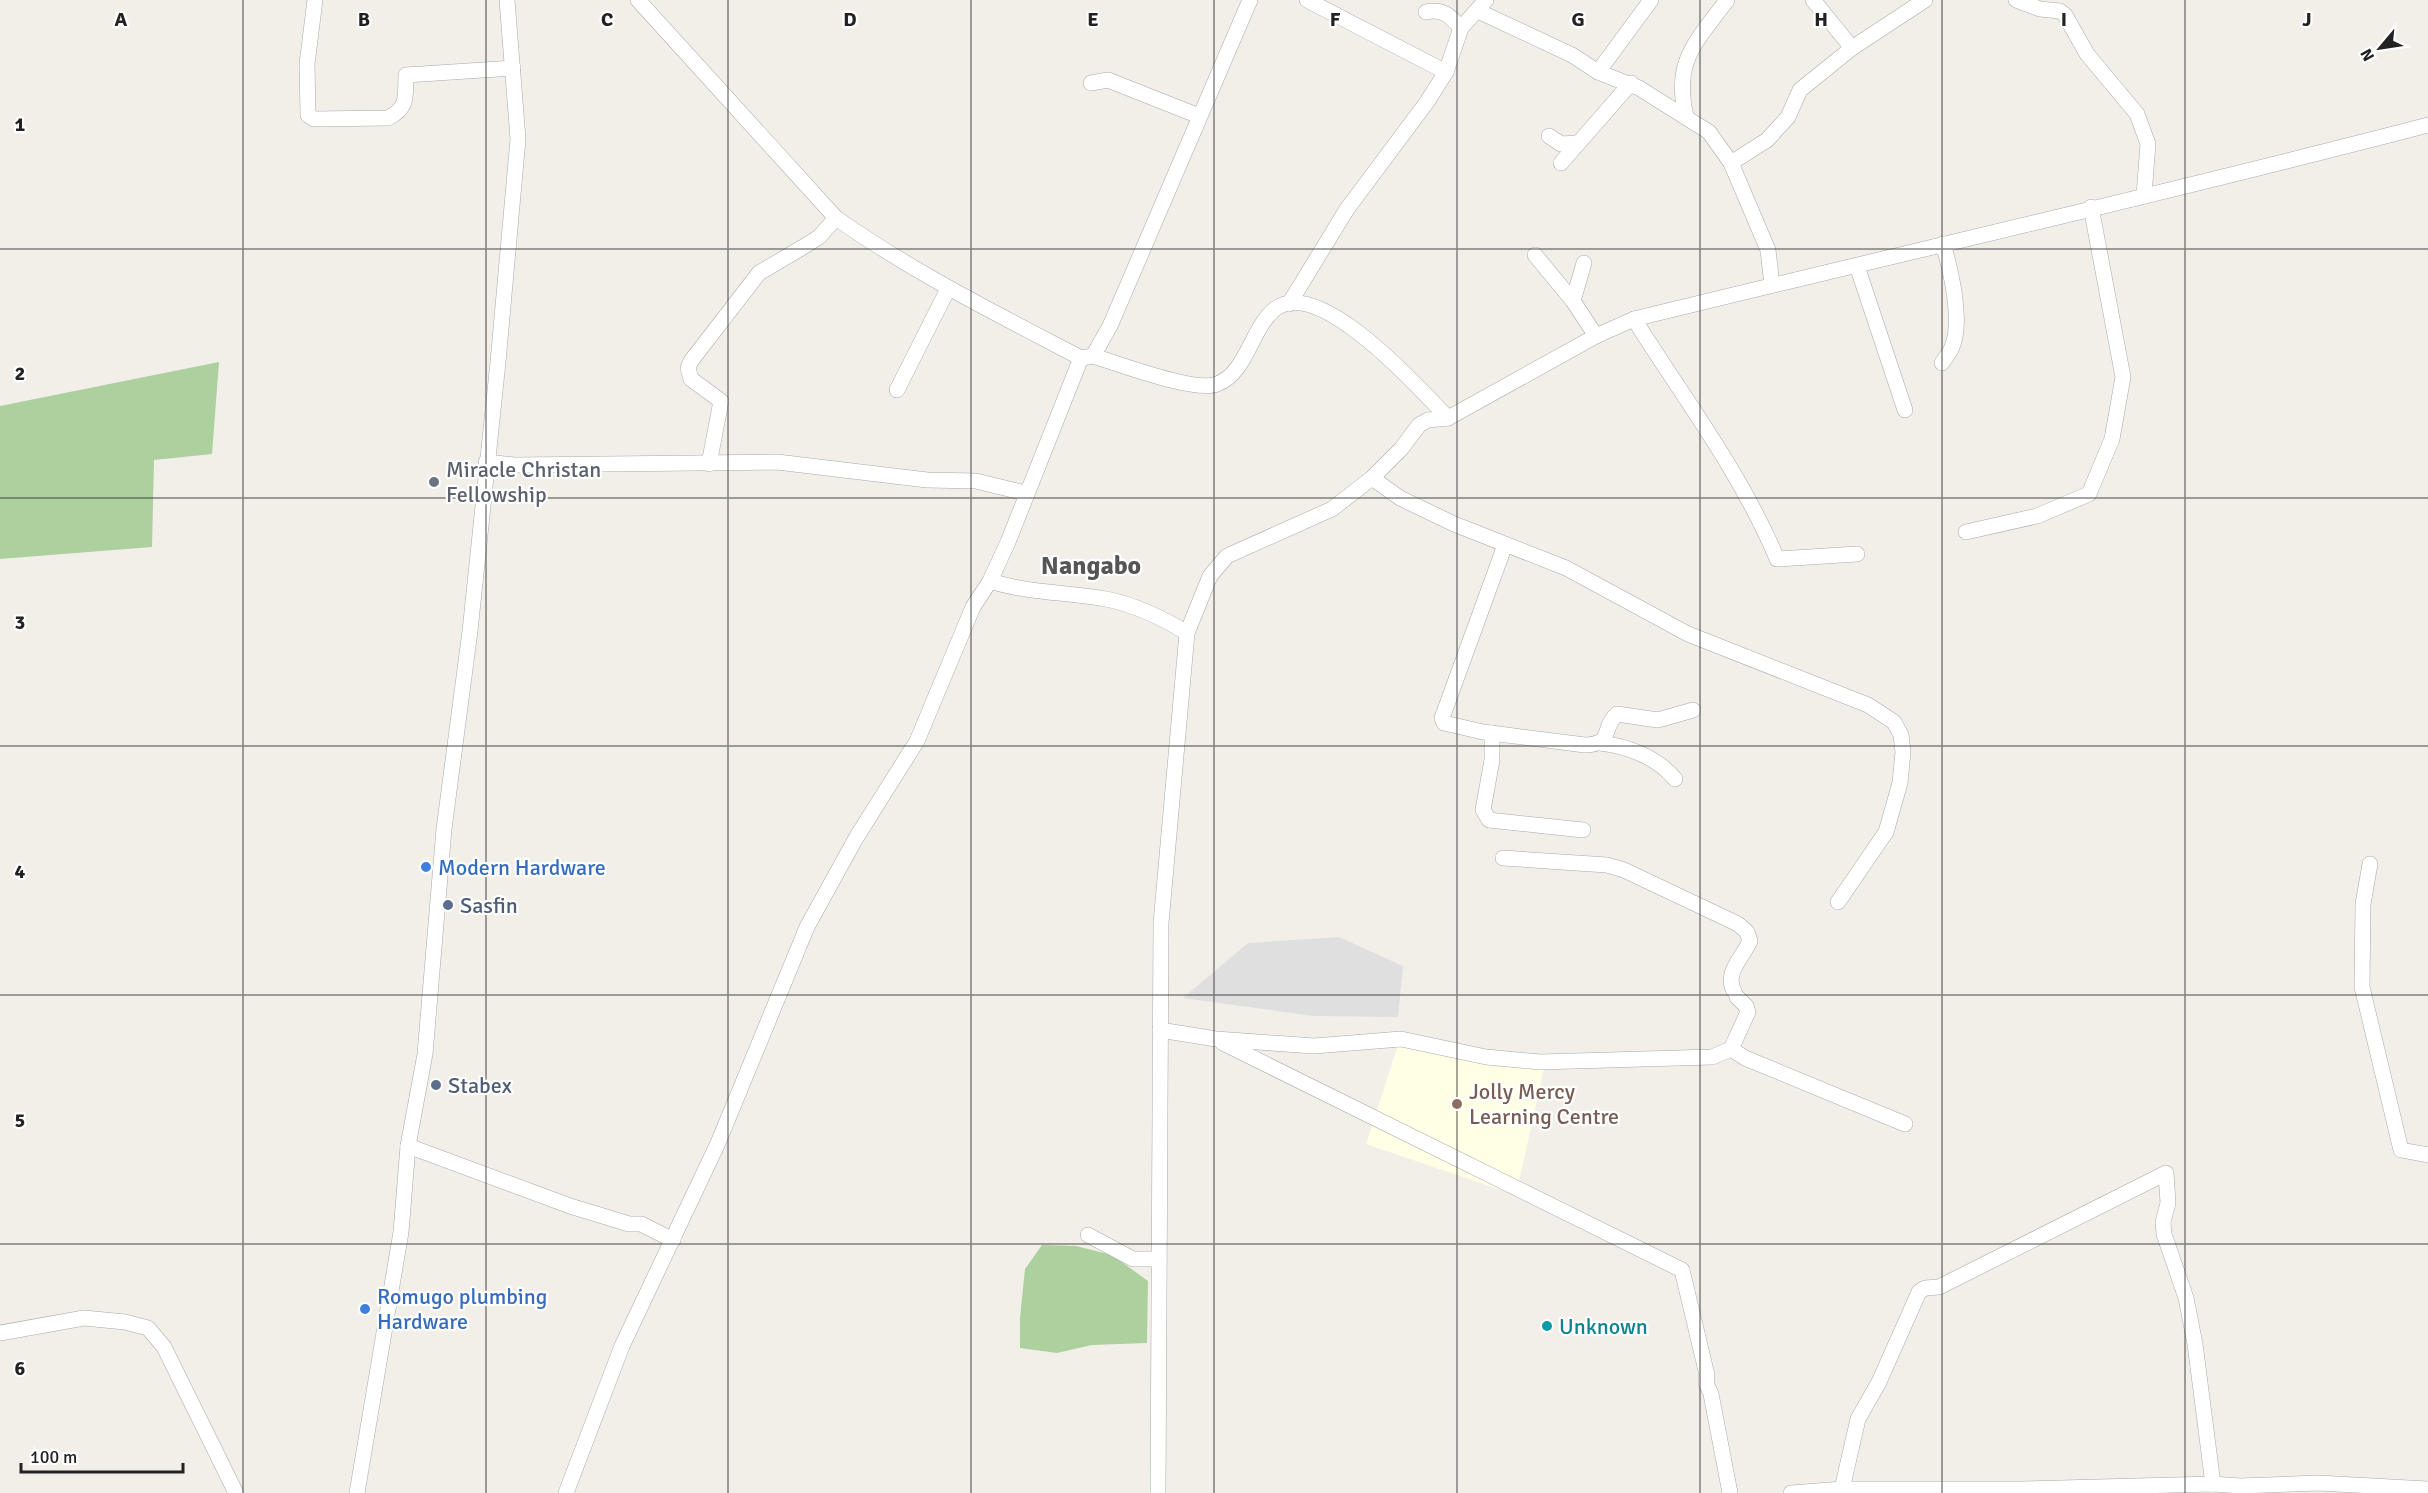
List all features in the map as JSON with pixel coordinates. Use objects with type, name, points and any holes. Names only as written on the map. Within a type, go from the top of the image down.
[{"type":"street","points":[[315,0],[307,64],[308,115],[314,119],[388,118],[398,113],[405,105],[406,75],[513,68]]},
{"type":"street","points":[[357,1493],[401,1232],[408,1146],[425,1054],[444,829],[470,631],[498,362],[518,139],[507,0]]},
{"type":"street","points":[[638,0],[836,218],[875,246],[948,289],[1087,357],[1206,387],[1228,378],[1275,309],[1288,304],[1314,305],[1342,320],[1402,369],[1448,418]]},
{"type":"street","points":[[566,1493],[622,1346],[718,1143],[807,927],[856,838],[917,741],[973,607],[990,581],[1025,493],[1087,357],[1110,326],[1250,0]]},
{"type":"street","points":[[1307,0],[1446,72]]},
{"type":"street","points":[[1598,72],[1651,0]]},
{"type":"street","points":[[1686,116],[1681,93],[1684,64],[1727,0]]},
{"type":"street","points":[[1813,0],[1852,48]]},
{"type":"street","points":[[1731,163],[1767,140],[1788,117],[1800,90],[1852,48],[1925,0]]},
{"type":"street","points":[[2016,0],[2040,9],[2058,5],[2087,54],[2137,114],[2148,144],[2144,195]]},
{"type":"street","points":[[1288,304],[1347,209],[1409,127],[1446,72],[1461,28],[1482,6],[1572,55],[1598,72],[1630,83],[1709,132],[1731,163],[1768,250],[1772,285]]},
{"type":"street","points":[[1426,12],[1437,9],[1449,15],[1461,28]]},
{"type":"street","points":[[1091,83],[1108,80],[1199,116]]},
{"type":"street","points":[[1562,163],[1630,83]]},
{"type":"street","points":[[1158,1493],[1162,912],[1187,633],[1210,576],[1220,562],[1227,556],[1332,508],[1372,478],[1401,449],[1419,425],[1428,420],[1448,418],[1596,336],[1634,319],[2091,207],[2200,185],[2428,125]]},
{"type":"street","points":[[1549,136],[1561,144],[1577,143]]},
{"type":"street","points":[[1966,532],[2037,516],[2089,494],[2112,439],[2123,377],[2091,207]]},
{"type":"street","points":[[709,464],[721,401],[691,379],[688,368],[691,361],[759,273],[811,242],[836,218]]},
{"type":"street","points":[[1942,363],[1953,347],[1956,309],[1943,244]]},
{"type":"street","points":[[1535,255],[1573,301],[1596,336]]},
{"type":"street","points":[[1573,301],[1584,263]]},
{"type":"street","points":[[1857,266],[1905,410]]},
{"type":"street","points":[[897,390],[948,289]]},
{"type":"street","points":[[1634,319],[1736,479],[1764,526],[1778,559],[1857,554]]},
{"type":"street","points":[[486,462],[515,465],[777,462],[927,480],[976,481],[1025,493]]},
{"type":"street","points":[[1372,478],[1400,498],[1505,545],[1566,568],[1688,633],[1868,705],[1894,722],[1901,735],[1903,752],[1894,807],[1886,832],[1838,902]]},
{"type":"street","points":[[1505,545],[1442,718],[1444,723],[1454,727],[1492,733],[1585,745],[1600,743],[1628,748],[1665,768],[1675,779]]},
{"type":"street","points":[[990,581],[1132,605],[1155,614],[1187,633]]},
{"type":"street","points":[[1600,743],[1604,740],[1612,719],[1617,714],[1658,720],[1693,710]]},
{"type":"street","points":[[1492,733],[1491,760],[1483,810],[1489,820],[1583,830]]},
{"type":"street","points":[[1160,1030],[1216,1040],[1314,1046],[1401,1039],[1486,1056],[1540,1062],[1712,1057],[1731,1049],[1748,1012],[1731,986],[1731,975],[1750,941],[1748,932],[1738,924],[1624,870],[1607,866],[1503,858]]},
{"type":"street","points":[[2370,864],[2364,904],[2362,987],[2399,1144],[2405,1153],[2428,1155]]},
{"type":"street","points":[[1216,1040],[1682,1270],[1707,1375],[1706,1383],[1711,1394],[1730,1493]]},
{"type":"street","points":[[1731,1049],[1744,1058],[1905,1124]]},
{"type":"street","points":[[408,1146],[570,1206],[629,1224],[641,1224],[673,1240]]},
{"type":"street","points":[[1842,1489],[1858,1419],[1879,1382],[1919,1292],[1925,1288],[1939,1287],[2166,1173],[2168,1203],[2163,1222],[2164,1234],[2186,1298],[2195,1344],[2213,1484]]},
{"type":"street","points":[[1088,1235],[1127,1257],[1158,1259]]},
{"type":"street","points":[[0,1333],[84,1318],[124,1322],[148,1328],[164,1347],[236,1493]]},
{"type":"street","points":[[1791,1493],[1842,1489],[2129,1490],[2213,1484],[2240,1489],[2319,1483],[2428,1489]]},
{"type":"shaded area","points":[[1339,937],[1403,966],[1398,1017],[1314,1016],[1183,998],[1248,943]]},
{"type":"shaded area","name":"Jolly Mercy Learning Centre","points":[[1399,1042],[1545,1064],[1516,1195],[1366,1144]]},
{"type":"green space","points":[[219,362],[212,454],[154,460],[152,547],[0,559],[0,406]]},
{"type":"green space","points":[[1042,1245],[1076,1246],[1112,1255],[1148,1281],[1147,1343],[1092,1345],[1057,1353],[1020,1348],[1020,1318],[1025,1269]]},
{"type":"place","name":"Miracle Christan Fellowship","points":[[434,482]]},
{"type":"place","name":"Modern Hardware","points":[[426,867]]},
{"type":"place","name":"Sasfin","points":[[448,905]]},
{"type":"place","name":"Stabex","points":[[436,1085]]},
{"type":"place","name":"Jolly Mercy Learning Centre","points":[[1457,1104]]},
{"type":"place","name":"Romugo plumbing Hardware","points":[[365,1309]]},
{"type":"place","name":"Unknown","points":[[1547,1326]]},
{"type":"district","name":"Nangabo","points":[[1091,565]]}]
